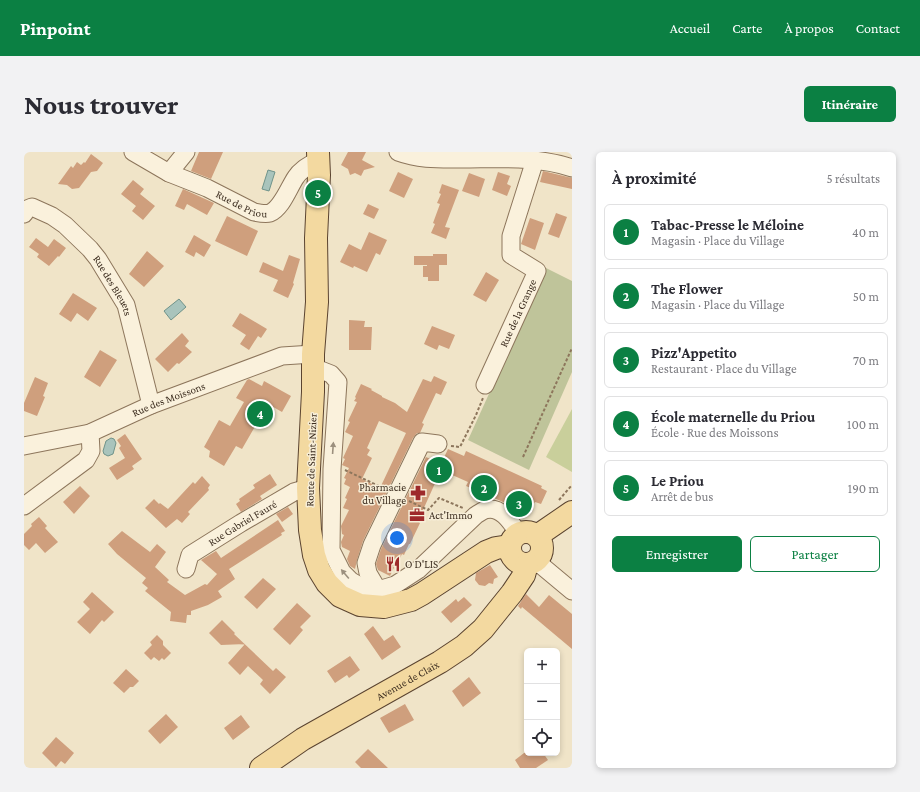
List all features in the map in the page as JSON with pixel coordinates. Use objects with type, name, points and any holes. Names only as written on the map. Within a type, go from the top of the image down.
[{"type":"main road","name":"Route de Saint-Nizier","points":[[318,156],[316,238],[317,302],[313,361],[311,456],[308,488],[310,530],[314,555],[319,570],[327,583],[340,596],[360,605],[384,607],[411,600],[486,552],[521,539]]},
{"type":"main road","points":[[521,539],[540,541],[542,552],[532,563],[522,564],[514,560],[511,556],[521,539],[572,512]]},
{"type":"main road","name":"Avenue de Claix","points":[[261,768],[303,739],[440,662],[464,646],[483,628],[512,594],[532,563]]},
{"type":"street","name":"Rue de Priou","points":[[133,152],[169,173],[207,188],[254,212],[270,213],[279,206],[296,176],[318,156]]},
{"type":"street","points":[[169,173],[186,152]]},
{"type":"street","points":[[398,152],[431,160],[535,160],[562,164],[572,168]]},
{"type":"street","name":"Rue de la Grange","points":[[484,393],[537,271],[511,255],[511,236],[535,160]]},
{"type":"street","name":"Rue des Bleuets","points":[[27,208],[52,216],[65,225],[90,249],[98,259],[126,305],[150,405]]},
{"type":"street","name":"Rue des Moissons","points":[[24,446],[90,433],[150,405],[282,356],[313,361]]},
{"type":"street","points":[[313,361],[331,374],[338,382],[332,469],[330,550],[342,572],[351,581],[365,589],[378,590],[396,585],[418,570],[476,515],[485,510],[496,511],[503,514],[511,521],[521,539]]},
{"type":"street","points":[[24,506],[86,460],[91,451],[90,433]]},
{"type":"street","points":[[378,590],[368,573],[366,563],[372,545],[422,442],[438,444]]},
{"type":"street","name":"Rue Gabriel Fauré","points":[[186,569],[190,555],[240,523],[294,492],[308,488]]},
{"type":"street","points":[[532,563],[572,591]]},
{"type":"path","points":[[524,457],[572,348]]},
{"type":"path","points":[[460,447],[484,393]]},
{"type":"path","points":[[342,468],[428,510],[439,498],[456,504],[476,515]]},
{"type":"green space","points":[[546,268],[572,281],[572,372],[529,470],[468,440]]},
{"type":"green space","points":[[572,409],[572,472],[546,457]]},
{"type":"water","points":[[268,170],[275,172],[269,191],[262,189]]},
{"type":"water","points":[[179,299],[186,307],[171,320],[164,311]]},
{"type":"water","points":[[111,438],[114,439],[116,443],[113,454],[108,456],[104,454],[103,451],[106,441]]},
{"type":"building","points":[[199,152],[223,152],[211,179],[191,171]]},
{"type":"building","points":[[348,152],[366,152],[362,160],[375,167],[364,170],[361,176],[355,173],[350,175],[348,169],[341,165]]},
{"type":"building","points":[[91,154],[103,163],[97,171],[91,172],[79,188],[72,189],[67,185],[58,184],[71,166],[73,168],[77,162],[81,165],[84,162],[85,163]]},
{"type":"building","points":[[543,171],[572,178],[572,189],[540,182]]},
{"type":"building","points":[[398,172],[413,179],[404,198],[389,191]]},
{"type":"building","points":[[498,172],[510,176],[507,184],[511,186],[507,196],[492,190]]},
{"type":"building","points":[[469,173],[485,179],[479,197],[462,191]]},
{"type":"building","points":[[133,180],[144,189],[140,194],[155,206],[143,220],[132,211],[136,206],[121,194]]},
{"type":"building","points":[[442,184],[459,190],[445,227],[450,228],[446,239],[431,233],[440,204],[437,203],[441,194],[439,193]]},
{"type":"building","points":[[183,189],[214,203],[207,215],[187,204],[184,210],[175,206]]},
{"type":"building","points":[[368,204],[379,209],[374,219],[363,214]]},
{"type":"building","points":[[556,213],[567,217],[559,238],[548,234]]},
{"type":"building","points":[[227,216],[258,231],[247,256],[215,241]]},
{"type":"building","points":[[530,218],[544,223],[535,250],[521,244]]},
{"type":"building","points":[[369,232],[387,240],[380,255],[376,253],[367,272],[340,262],[349,244],[361,250]]},
{"type":"building","points":[[194,235],[211,245],[204,257],[196,252],[194,257],[185,252]]},
{"type":"building","points":[[36,238],[48,247],[54,239],[66,248],[49,266],[37,257],[39,254],[29,247]]},
{"type":"building","points":[[147,251],[164,266],[144,287],[129,274]]},
{"type":"building","points":[[433,254],[447,254],[447,265],[439,265],[439,281],[428,281],[428,277],[423,277],[423,266],[427,265],[414,265],[414,256],[433,256]]},
{"type":"building","points":[[289,255],[300,259],[293,283],[294,284],[288,298],[273,291],[278,280],[259,272],[263,262],[283,271]]},
{"type":"building","points":[[486,272],[499,280],[486,302],[473,295]]},
{"type":"building","points":[[73,293],[97,308],[88,321],[77,313],[71,322],[59,314]]},
{"type":"building","points":[[240,313],[267,329],[261,338],[258,336],[249,350],[240,344],[246,335],[232,326]]},
{"type":"building","points":[[349,320],[365,321],[364,327],[372,327],[371,350],[349,350]]},
{"type":"building","points":[[432,326],[455,335],[449,349],[439,345],[437,350],[424,344]]},
{"type":"building","points":[[182,333],[189,341],[185,346],[192,352],[168,372],[155,359]]},
{"type":"building","points":[[100,350],[117,360],[100,387],[84,377]]},
{"type":"building","points":[[434,376],[447,382],[441,395],[436,393],[422,423],[424,424],[420,433],[417,433],[413,438],[363,541],[355,569],[350,566],[347,559],[350,551],[342,547],[341,542],[344,535],[342,534],[341,526],[349,510],[343,508],[347,499],[345,498],[350,487],[344,484],[346,479],[344,478],[349,468],[342,465],[345,459],[343,458],[353,436],[345,432],[350,422],[348,421],[357,402],[354,401],[356,398],[355,397],[361,384],[395,403],[407,412],[423,379],[431,382]],"holes":[[[379,421],[406,433],[380,488],[362,479],[372,458],[367,455],[370,450],[367,448]]]},
{"type":"building","points":[[35,377],[48,383],[43,396],[45,397],[37,416],[24,411],[24,403]]},
{"type":"building","points":[[249,379],[262,386],[264,381],[291,396],[282,412],[268,404],[242,449],[236,446],[224,466],[209,457],[210,451],[204,447],[219,420],[230,426],[244,402],[236,398]]},
{"type":"building","points":[[125,434],[142,459],[132,466],[134,469],[117,480],[109,468],[125,458],[119,448],[121,446],[117,440]]},
{"type":"building","points":[[448,449],[464,456],[466,451],[542,486],[541,488],[547,491],[541,504],[535,502],[533,505],[528,503],[524,511],[466,486],[468,482],[441,470],[423,510],[420,523],[404,555],[402,554],[399,560],[398,559],[390,576],[378,570],[376,564],[381,549],[426,457],[441,464]]},
{"type":"building","points":[[270,474],[277,485],[260,496],[262,499],[241,512],[236,504],[240,501],[239,499],[255,488],[253,485]]},
{"type":"building","points":[[202,476],[210,485],[208,488],[209,490],[188,512],[190,514],[182,523],[177,519],[166,528],[145,508],[154,499],[168,509],[193,482],[195,484]]},
{"type":"building","points":[[80,486],[90,496],[74,514],[63,502]]},
{"type":"building","points":[[288,507],[293,514],[282,522],[276,514]]},
{"type":"building","points":[[39,517],[47,526],[45,528],[58,542],[45,553],[36,543],[29,550],[24,545],[24,534],[32,526],[31,524]]},
{"type":"building","points":[[278,520],[285,531],[281,533],[282,535],[229,569],[235,579],[218,591],[222,597],[208,605],[191,611],[191,615],[187,615],[186,623],[170,621],[171,612],[145,591],[148,588],[142,583],[146,578],[117,554],[108,544],[122,531],[150,552],[157,544],[166,552],[155,567],[169,580],[167,582],[185,595],[205,584],[207,585],[217,574],[201,560],[216,551],[221,558]]},
{"type":"building","points":[[490,565],[498,577],[494,579],[493,584],[489,583],[485,586],[479,585],[475,580],[476,573]]},
{"type":"building","points":[[263,578],[276,589],[257,609],[244,597]]},
{"type":"building","points":[[92,592],[114,612],[104,622],[102,620],[90,634],[77,622],[90,609],[83,602]]},
{"type":"building","points":[[526,594],[539,607],[549,595],[572,614],[572,649],[522,607],[521,609],[518,606]]},
{"type":"building","points":[[464,597],[472,605],[451,623],[441,612],[456,599],[458,602]]},
{"type":"building","points":[[297,603],[311,616],[300,627],[303,630],[290,645],[273,629]]},
{"type":"building","points":[[222,620],[245,644],[221,645],[209,633]]},
{"type":"building","points":[[373,626],[384,641],[393,635],[401,647],[382,660],[364,634]]},
{"type":"building","points":[[157,635],[163,641],[163,645],[171,653],[164,660],[162,658],[159,661],[154,657],[151,660],[144,653],[152,645],[150,642]]},
{"type":"building","points":[[245,644],[273,671],[276,668],[286,677],[270,694],[260,684],[263,680],[248,666],[240,675],[228,663]]},
{"type":"building","points":[[350,656],[360,670],[349,678],[347,675],[335,683],[327,671]]},
{"type":"building","points":[[126,669],[139,681],[124,693],[113,683]]},
{"type":"building","points":[[469,677],[481,693],[463,707],[452,691]]},
{"type":"building","points":[[405,704],[414,720],[389,733],[380,718]]},
{"type":"building","points":[[166,714],[178,727],[160,744],[148,731]]},
{"type":"building","points":[[241,715],[250,727],[233,740],[224,728]]},
{"type":"building","points":[[56,737],[74,753],[65,764],[61,761],[56,767],[42,753]]},
{"type":"building","points":[[368,749],[388,768],[361,768],[355,762]]},
{"type":"building","points":[[524,753],[524,756],[545,756],[548,760],[536,768],[520,768],[515,760]]},
{"type":"place","name":"Le Priou","points":[[318,193]]},
{"type":"place","name":"École maternelle du Priou","points":[[260,414]]},
{"type":"place","name":"Tabac-Presse le Méloine","points":[[439,470]]},
{"type":"place","name":"The Flower","points":[[484,488]]},
{"type":"place","name":"Pharmacie du Village","points":[[418,493]]},
{"type":"place","name":"Pizz'Appetito","points":[[519,504]]},
{"type":"place","name":"Act'Immo","points":[[417,515]]},
{"type":"place","name":"O D'LIS","points":[[393,564]]}]
